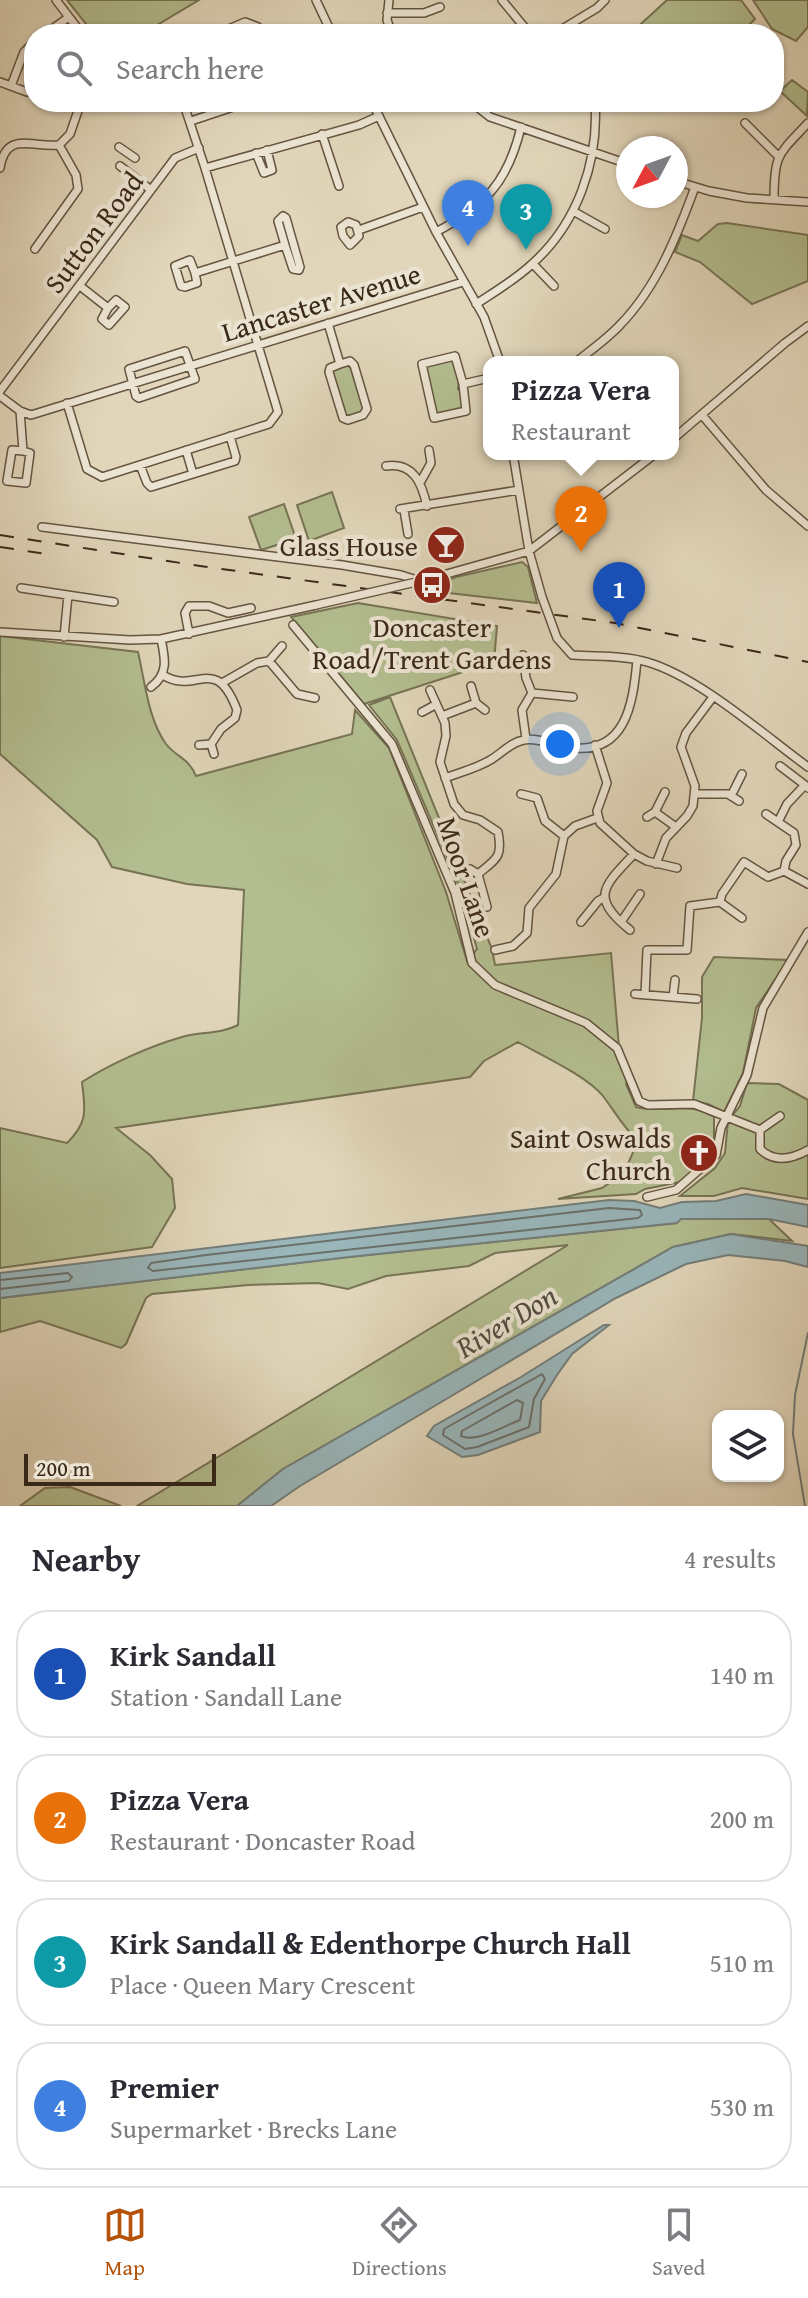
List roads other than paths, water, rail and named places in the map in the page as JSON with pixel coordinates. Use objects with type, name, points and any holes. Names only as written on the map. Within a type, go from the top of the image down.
[{"type":"street","points":[[56,0],[74,24]]},
{"type":"street","points":[[316,0],[327,24]]},
{"type":"street","points":[[389,0],[390,24]]},
{"type":"street","points":[[573,24],[605,0]]},
{"type":"street","points":[[506,1],[523,24]]},
{"type":"street","points":[[387,13],[424,13],[440,7]]},
{"type":"street","points":[[59,24],[69,17]]},
{"type":"street","points":[[11,86],[24,52]]},
{"type":"street","points":[[0,82],[24,91]]},
{"type":"street","points":[[0,168],[2,149],[20,142],[59,145],[70,134],[78,112]]},
{"type":"street","points":[[67,403],[90,472],[102,477],[269,424],[278,412],[187,112]]},
{"type":"street","points":[[191,121],[218,112]]},
{"type":"street","points":[[377,112],[423,207],[476,304],[498,356]]},
{"type":"street","points":[[484,112],[490,117],[616,160]]},
{"type":"street","points":[[476,304],[533,264],[560,234],[573,211],[594,153],[595,112]]},
{"type":"street","points":[[205,168],[359,125],[379,116]]},
{"type":"street","points":[[745,123],[778,156]]},
{"type":"street","points":[[774,199],[774,173],[778,156],[808,123]]},
{"type":"street","points":[[436,232],[471,212],[494,187],[512,161],[521,127]]},
{"type":"street","points":[[322,134],[339,186]]},
{"type":"street","points":[[35,249],[78,189],[76,175],[59,145]]},
{"type":"street","points":[[119,147],[136,157],[123,168],[151,190]]},
{"type":"street","name":"Sutton Road","points":[[0,393],[175,158],[199,148]]},
{"type":"street","points":[[256,153],[264,173],[272,170],[267,150]]},
{"type":"street","points":[[688,185],[747,198],[808,202]]},
{"type":"street","points":[[583,356],[621,324],[646,291],[678,234],[695,187]]},
{"type":"street","points":[[359,230],[423,207]]},
{"type":"street","points":[[573,211],[605,229]]},
{"type":"street","points":[[283,216],[290,230],[299,270],[293,269],[285,245],[278,221],[283,216]]},
{"type":"street","points":[[195,273],[285,245]]},
{"type":"street","points":[[533,264],[554,286]]},
{"type":"street","name":"Lancaster Avenue","points":[[20,411],[31,415],[463,282]]},
{"type":"street","points":[[80,286],[108,308]]},
{"type":"street","points":[[328,323],[340,364]]},
{"type":"street","points":[[679,434],[808,326]]},
{"type":"street","name":"Lancaster Avenue","points":[[185,351],[192,365],[196,376],[193,381],[139,398],[136,396],[129,369],[185,351]]},
{"type":"street","points":[[455,356],[463,384],[466,411],[434,418],[422,364],[455,356]]},
{"type":"street","points":[[353,362],[367,409],[363,415],[348,420],[343,418],[329,372],[330,368],[340,364],[353,362]]},
{"type":"street","points":[[463,384],[483,379]]},
{"type":"street","points":[[0,393],[20,411],[23,451]]},
{"type":"street","points":[[702,415],[766,490],[808,526]]},
{"type":"street","points":[[140,465],[151,487],[193,474],[237,459],[230,436]]},
{"type":"street","points":[[12,450],[23,451],[30,453],[26,483],[7,481],[12,450]]},
{"type":"street","points":[[186,450],[193,474]]},
{"type":"street","points":[[421,481],[431,463],[429,450]]},
{"type":"street","points":[[514,460],[529,551],[542,597],[557,638],[572,655],[637,660],[669,671],[713,697],[808,767]]},
{"type":"street","points":[[0,632],[161,639],[423,580],[529,551],[647,460]]},
{"type":"street","points":[[384,466],[399,466],[421,481],[427,506]]},
{"type":"street","points":[[408,534],[402,510],[519,490]]},
{"type":"street","points":[[42,527],[342,565],[423,580]]},
{"type":"street","points":[[21,588],[114,602]]},
{"type":"street","points":[[64,637],[68,595]]},
{"type":"street","points":[[189,634],[185,613],[189,606],[209,606],[228,613],[251,608]]},
{"type":"street","name":"Moor Lane","points":[[293,625],[392,744],[455,893],[472,963],[482,975],[495,985],[586,1023],[612,1043],[617,1048],[639,1101],[648,1105],[694,1104],[726,1117]]},
{"type":"street","points":[[151,687],[163,675],[165,662],[161,639]]},
{"type":"street","points":[[222,683],[257,663],[269,661],[282,646]]},
{"type":"street","points":[[523,655],[532,693]]},
{"type":"street","points":[[445,778],[482,765],[526,739],[570,748],[595,745],[617,733],[629,715],[637,660]]},
{"type":"street","points":[[269,661],[297,694],[315,698]]},
{"type":"street","points":[[163,675],[178,682],[206,677],[222,683],[237,710],[235,718],[221,729],[211,744]]},
{"type":"street","points":[[471,686],[476,703],[485,710]]},
{"type":"street","points":[[430,690],[442,716],[446,736],[440,762],[457,809],[498,832],[501,851],[478,874]]},
{"type":"street","points":[[532,693],[573,697]]},
{"type":"street","points":[[526,739],[522,710],[532,693]]},
{"type":"street","points":[[289,701],[297,694]]},
{"type":"street","points":[[656,864],[662,844],[687,816],[695,794],[681,747],[686,733],[713,697]]},
{"type":"street","points":[[442,716],[476,703]]},
{"type":"street","points":[[422,712],[435,705]]},
{"type":"street","points":[[199,745],[211,744]]},
{"type":"street","points":[[211,744],[214,754]]},
{"type":"street","points":[[595,745],[607,783],[597,818],[634,854],[656,864],[677,868]]},
{"type":"street","points":[[778,822],[787,804],[806,786],[780,766]]},
{"type":"street","points":[[695,794],[735,798],[742,774]]},
{"type":"street","points":[[533,795],[534,785]]},
{"type":"street","points":[[647,817],[655,812],[665,792]]},
{"type":"street","points":[[521,794],[533,795],[540,802],[545,821],[564,836]]},
{"type":"street","points":[[655,812],[676,827]]},
{"type":"street","points":[[720,902],[725,889],[744,862],[768,877],[784,871],[796,843],[793,831],[766,814]]},
{"type":"street","points":[[495,950],[510,947],[527,933],[529,908],[556,874],[564,836],[575,826],[597,818]]},
{"type":"street","points":[[630,930],[610,913],[605,897],[610,879],[634,854]]},
{"type":"street","points":[[470,869],[478,874],[487,907]]},
{"type":"street","points":[[784,871],[808,884]]},
{"type":"street","points":[[621,922],[640,894]]},
{"type":"street","points":[[581,922],[605,897]]},
{"type":"street","points":[[645,995],[647,950],[687,950],[690,906],[720,902],[742,918]]},
{"type":"street","points":[[647,1197],[676,1190],[710,1162],[719,1149],[721,1128],[747,1075],[763,1008],[808,932]]},
{"type":"street","points":[[510,947],[512,956]]},
{"type":"street","points":[[673,997],[675,980]]},
{"type":"street","points":[[635,994],[697,999]]},
{"type":"street","points":[[760,1130],[780,1116]]},
{"type":"street","points":[[726,1117],[760,1130]]},
{"type":"street","points":[[760,1130],[759,1146],[768,1156],[790,1159],[808,1150]]},
{"type":"water","points":[[746,1194],[808,1205],[808,1227],[769,1219],[681,1219],[677,1223],[0,1298],[0,1273],[609,1200],[634,1201],[660,1208]]},
{"type":"water","points":[[731,1234],[808,1246],[808,1267],[785,1261],[728,1255],[686,1264],[616,1298],[271,1506],[237,1506],[283,1469],[673,1247]]},
{"type":"water","points":[[604,1325],[609,1325],[572,1354],[541,1401],[540,1432],[478,1455],[462,1457],[427,1436],[434,1426]]},
{"type":"waterway","points":[[805,1506],[793,1434],[795,1395],[808,1333]]},
{"type":"railway","points":[[0,535],[615,623],[808,662]]},
{"type":"railway","points":[[0,547],[53,555]]},
{"type":"place","name":"Premier","points":[[468,246]]},
{"type":"place","name":"Kirk Sandall & Edenthorpe Church Hall","points":[[526,250]]},
{"type":"place","name":"Glass House","points":[[446,545]]},
{"type":"place","name":"Pizza Vera","points":[[581,552]]},
{"type":"place","name":"Doncaster Road/Trent Gardens","points":[[432,585]]},
{"type":"place","name":"Kirk Sandall","points":[[619,628]]},
{"type":"place","name":"Saint Oswalds Church","points":[[699,1153]]},
{"type":"water label","name":"River Don","points":[[506,1321]]}]
